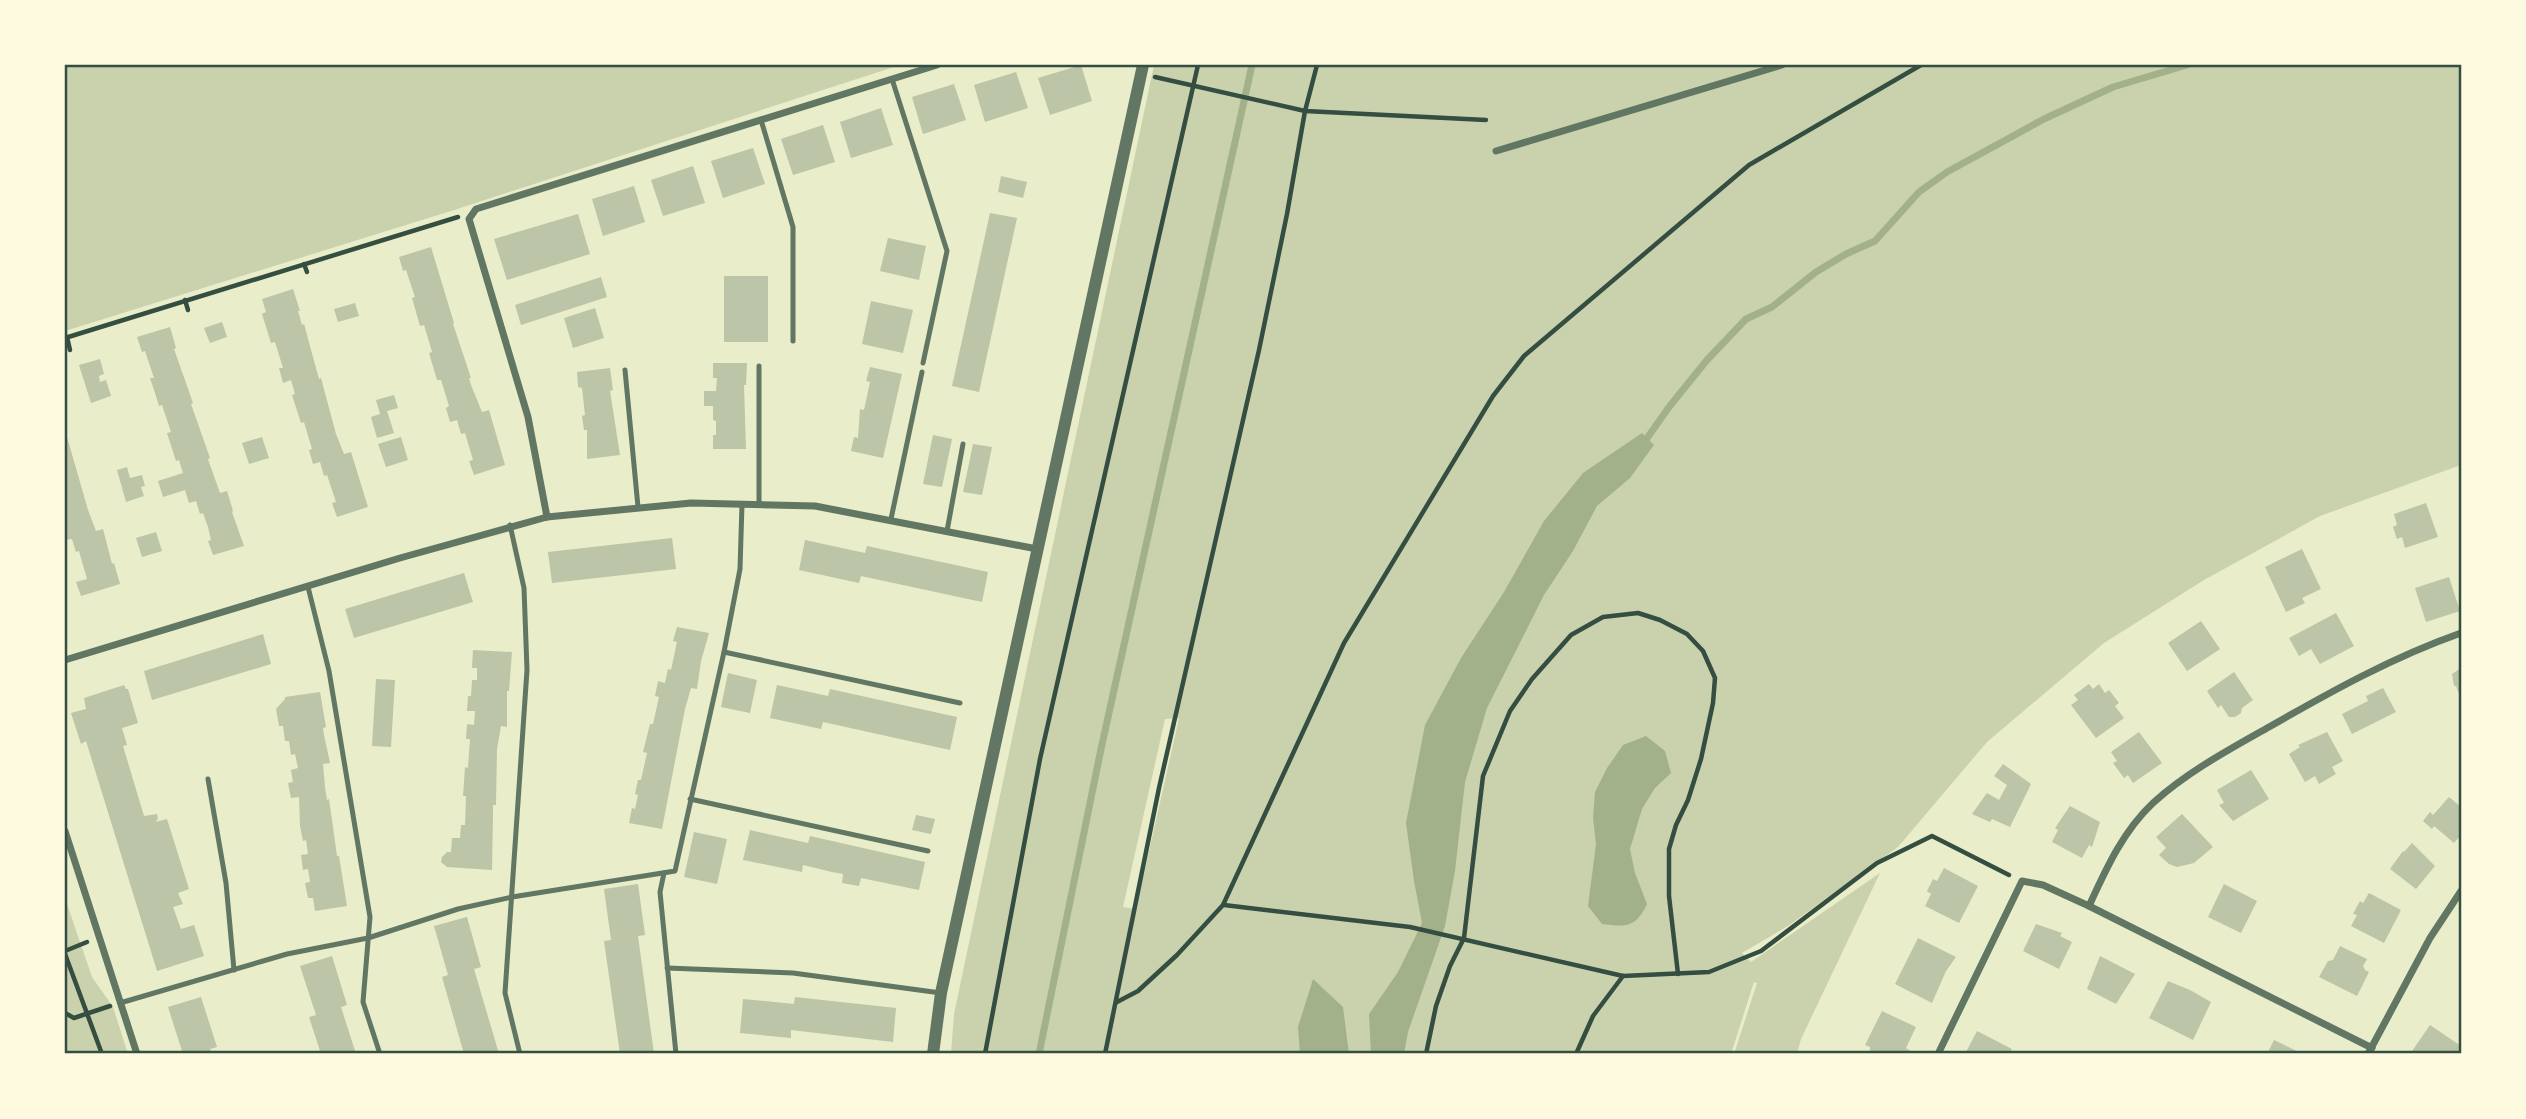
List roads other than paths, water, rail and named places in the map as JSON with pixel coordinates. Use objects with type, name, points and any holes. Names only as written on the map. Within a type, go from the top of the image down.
[{"type":"street","points":[[547,517],[528,417],[469,219],[476,209],[937,65]]},
{"type":"street","points":[[1496,152],[1782,65]]},
{"type":"street","points":[[933,1054],[940,993],[1142,70]]},
{"type":"street","points":[[65,660],[510,525],[547,517],[691,503],[815,506],[1037,549]]},
{"type":"street","points":[[2089,906],[2118,845],[2152,804],[2185,777],[2349,681],[2422,647],[2461,633]]},
{"type":"street","points":[[65,831],[137,1054]]},
{"type":"street","points":[[1938,1054],[2022,881],[2043,885],[2089,906],[2370,1051],[2430,938],[2461,891]]},
{"type":"lane","points":[[892,79],[947,251],[923,363]]},
{"type":"lane","points":[[761,120],[793,227],[793,341]]},
{"type":"lane","points":[[759,503],[760,366]]},
{"type":"lane","points":[[625,370],[638,508]]},
{"type":"lane","points":[[891,519],[922,372]]},
{"type":"lane","points":[[947,531],[963,444]]},
{"type":"lane","points":[[120,1003],[287,954],[368,937],[458,909],[512,897],[675,871],[740,569],[742,503]]},
{"type":"lane","points":[[510,525],[524,588],[527,670],[505,993],[520,1054]]},
{"type":"lane","points":[[308,587],[329,671],[370,917],[363,1002],[380,1054]]},
{"type":"lane","points":[[724,652],[960,703]]},
{"type":"lane","points":[[208,779],[226,883],[234,970]]},
{"type":"lane","points":[[690,799],[928,851]]},
{"type":"lane","points":[[664,873],[660,892],[676,1054]]},
{"type":"lane","points":[[667,968],[793,973],[940,993]]},
{"type":"waterway","points":[[1039,1054],[1101,749],[1252,65]]},
{"type":"waterway","points":[[1643,444],[1707,360],[1746,319],[1772,307],[1816,272],[1875,241],[1919,192],[1947,172],[2044,119],[2113,87],[2187,65]]}]
